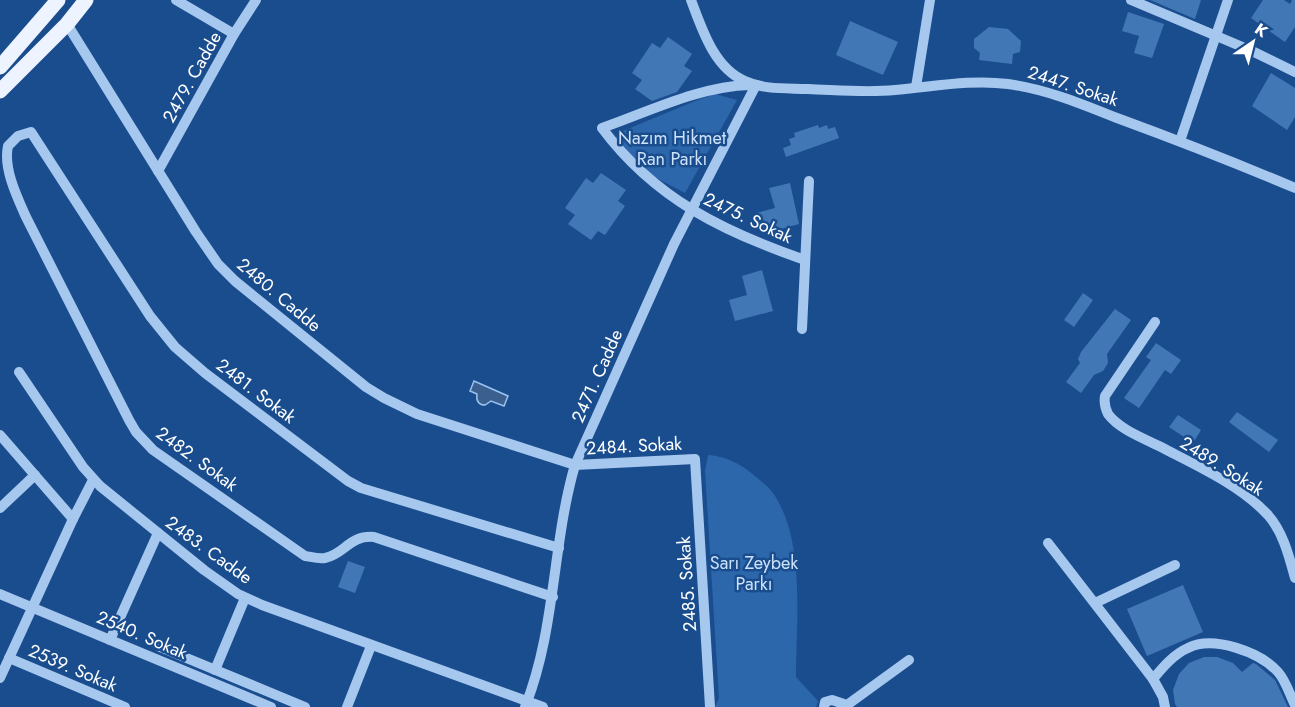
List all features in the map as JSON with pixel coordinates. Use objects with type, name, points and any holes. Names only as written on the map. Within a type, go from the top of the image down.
[{"type":"main road","points":[[0,91],[67,24],[86,0]]},
{"type":"main road","points":[[0,67],[56,3],[67,24]]},
{"type":"street","points":[[177,0],[234,34]]},
{"type":"street","name":"2479. Cadde","points":[[158,171],[234,34],[256,0]]},
{"type":"street","points":[[691,0],[719,59],[736,76],[756,85]]},
{"type":"street","points":[[916,87],[930,0]]},
{"type":"street","points":[[1131,0],[1295,72]]},
{"type":"street","points":[[1180,141],[1228,0]]},
{"type":"street","name":"2480. Cadde","points":[[67,24],[218,264],[254,297],[384,399],[417,414],[575,465]]},
{"type":"street","name":"2447. Sokak","points":[[602,128],[708,90],[727,86],[756,85],[870,91],[982,83],[1006,84],[1032,88],[1064,98],[1180,141],[1295,188]]},
{"type":"street","name":"2471. Cadde","points":[[526,704],[553,597],[567,496],[575,465],[691,210],[756,85]]},
{"type":"street","name":"2475. Sokak","points":[[602,128],[647,178],[691,210],[736,234],[805,261]]},
{"type":"street","name":"2481. Sokak","points":[[31,132],[150,316],[175,347],[205,374],[354,484],[387,497],[560,548]]},
{"type":"street","name":"2482. Sokak","points":[[31,132],[18,136],[8,146],[8,160],[16,193],[129,420],[147,445],[305,556],[326,558],[353,540],[363,536],[374,537],[553,597]]},
{"type":"street","points":[[802,329],[809,181]]},
{"type":"street","name":"2489. Sokak","points":[[1155,322],[1105,396],[1105,405],[1109,414],[1122,425],[1249,498],[1268,516],[1292,550],[1295,578]]},
{"type":"street","name":"2483. Cadde","points":[[19,372],[93,480],[210,575],[245,598],[526,704],[543,707]]},
{"type":"street","points":[[0,435],[73,519]]},
{"type":"street","name":"2484. Sokak","points":[[575,465],[695,459]]},
{"type":"street","name":"2485. Sokak","points":[[695,459],[710,707]]},
{"type":"street","points":[[0,508],[35,475]]},
{"type":"street","points":[[0,678],[93,480]]},
{"type":"street","points":[[110,640],[158,533]]},
{"type":"street","points":[[1048,543],[1154,679],[1165,707]]},
{"type":"street","points":[[1095,603],[1175,565]]},
{"type":"street","name":"2540. Sokak","points":[[0,594],[271,707]]},
{"type":"street","points":[[214,670],[245,598]]},
{"type":"street","points":[[1154,679],[1179,652],[1190,646],[1203,643],[1225,645],[1247,652],[1278,673],[1295,705]]},
{"type":"street","points":[[347,707],[371,645]]},
{"type":"street","points":[[160,647],[305,707]]},
{"type":"street","name":"2539. Sokak","points":[[9,658],[125,707]]},
{"type":"street","points":[[825,705],[835,700],[847,705],[909,660]]},
{"type":"street","points":[[241,694],[246,683]]},
{"type":"green space","name":"Nazım Hikmet Ran Parkı","points":[[715,94],[737,100],[685,193],[647,173],[616,138],[618,133]]},
{"type":"green space","name":"Sarı Zeybek Parkı","points":[[708,455],[728,459],[751,473],[771,491],[783,512],[791,534],[797,582],[796,677],[818,701],[816,707],[715,707],[719,698],[705,471]]},
{"type":"shaded area","points":[[474,381],[508,396],[504,406],[491,401],[485,405],[479,403],[477,394],[470,391]]},
{"type":"building","points":[[1150,0],[1201,0],[1195,19]]},
{"type":"building","points":[[1263,0],[1284,0],[1290,4],[1292,0],[1295,0],[1295,27],[1285,42],[1251,18]]},
{"type":"building","points":[[1128,12],[1164,24],[1152,58],[1134,53],[1139,36],[1122,31]]},
{"type":"building","points":[[850,21],[898,42],[883,75],[836,55]]},
{"type":"building","points":[[989,27],[1008,29],[1021,41],[1020,52],[1013,54],[1012,64],[979,60],[980,53],[974,48],[974,39]]},
{"type":"building","points":[[668,37],[692,54],[684,66],[692,71],[677,92],[652,101],[635,89],[642,80],[632,73],[652,43],[660,48]]},
{"type":"building","points":[[1271,73],[1295,88],[1295,117],[1287,130],[1252,106]]},
{"type":"building","points":[[818,125],[819,128],[827,125],[828,129],[835,127],[839,138],[786,157],[783,148],[791,145],[789,139],[795,137],[794,133]]},
{"type":"building","points":[[601,173],[626,190],[618,201],[625,206],[605,235],[598,231],[591,240],[568,224],[575,215],[565,208],[586,178],[593,183]]},
{"type":"building","points":[[790,183],[799,224],[763,234],[757,213],[775,208],[769,188]]},
{"type":"building","points":[[762,270],[773,311],[735,321],[729,300],[747,295],[742,276]]},
{"type":"building","points":[[1083,293],[1093,300],[1074,327],[1064,320]]},
{"type":"building","points":[[1115,309],[1131,320],[1107,354],[1108,363],[1103,371],[1094,375],[1081,393],[1066,382],[1080,363],[1078,359],[1081,352]]},
{"type":"building","points":[[1156,343],[1181,360],[1171,374],[1165,370],[1139,408],[1124,398],[1151,360],[1146,357]]},
{"type":"building","points":[[1237,412],[1278,440],[1269,452],[1229,422]]},
{"type":"building","points":[[1178,415],[1201,430],[1193,443],[1169,427]]},
{"type":"building","points":[[348,561],[365,567],[355,593],[338,587]]},
{"type":"building","points":[[1183,585],[1203,632],[1147,656],[1127,609]]},
{"type":"building","points":[[1204,657],[1217,657],[1233,663],[1242,672],[1253,663],[1256,664],[1275,680],[1288,707],[1177,707],[1173,690],[1179,674],[1189,663]]}]
